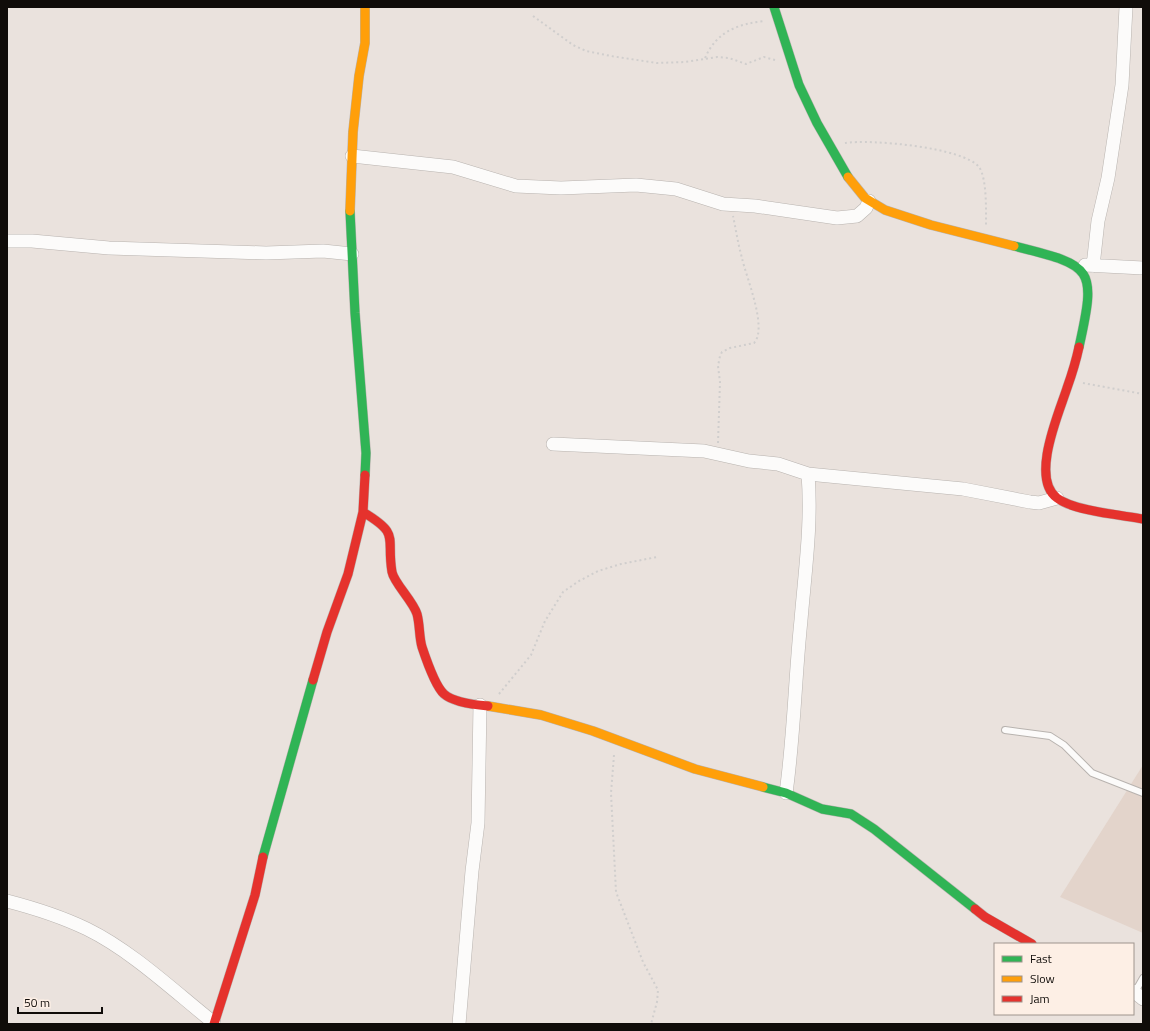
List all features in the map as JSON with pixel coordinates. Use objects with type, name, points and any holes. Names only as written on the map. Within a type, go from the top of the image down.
[{"type":"street","points":[[7,901],[57,916],[99,936],[122,951],[215,1024],[248,918],[292,750],[327,632],[348,574],[363,512],[366,453],[355,313],[349,197],[359,76],[365,43],[364,7]]},
{"type":"street","points":[[774,7],[794,72],[830,146],[859,194],[882,209],[950,232],[1024,248],[1072,263],[1093,266],[1143,268]]},
{"type":"street","points":[[1093,266],[1098,221],[1108,178],[1122,85],[1126,7]]},
{"type":"street","points":[[352,156],[453,167],[516,186],[561,188],[636,185],[676,189],[730,205],[755,206],[845,218],[857,216],[866,208],[869,201]]},
{"type":"street","points":[[7,241],[32,241],[109,248],[266,253],[323,251],[352,254]]},
{"type":"street","points":[[1072,263],[1084,272],[1088,279],[1089,296],[1082,338],[1048,452],[1046,473],[1050,488],[1057,498],[1073,505],[1143,518]]},
{"type":"street","points":[[553,444],[682,448],[749,461],[778,464],[808,474],[963,489],[1039,503],[1057,498]]},
{"type":"street","points":[[786,793],[790,763],[805,584],[810,509],[808,474]]},
{"type":"street","points":[[363,512],[381,523],[388,532],[391,543],[392,574],[410,600],[417,614],[421,644],[440,690],[448,697],[485,706],[541,715],[617,740],[695,769],[786,793],[814,806],[831,811],[851,814],[862,820],[985,917],[1030,943]]},
{"type":"street","points":[[460,1024],[472,871],[478,823],[485,706]]},
{"type":"lane","points":[[1005,730],[1050,736],[1064,745],[1092,773],[1143,794]]},
{"type":"lane","points":[[1137,994],[1143,978]]},
{"type":"path","points":[[533,16],[558,36],[586,51],[657,63],[685,62],[705,58],[723,57],[746,64],[768,57],[794,72]]},
{"type":"path","points":[[705,58],[714,42],[724,32],[735,26],[747,23],[779,20]]},
{"type":"path","points":[[830,146],[859,141],[876,142],[951,152],[973,162],[979,167],[982,178],[986,240]]},
{"type":"path","points":[[719,454],[718,428],[720,382],[718,366],[720,356],[722,352],[730,348],[754,343],[758,337],[759,329],[752,292],[741,257],[730,205]]},
{"type":"path","points":[[1070,379],[1100,387],[1143,394]]},
{"type":"path","points":[[485,706],[531,655],[544,621],[563,592],[579,581],[598,571],[621,564],[657,557]]},
{"type":"path","points":[[617,740],[611,793],[616,892],[643,962],[658,990],[658,1002],[651,1024]]},
{"type":"shaded area","points":[[1143,765],[1143,933],[1060,897]]},
{"type":"traffic: fast","points":[[774,7],[799,85],[817,123],[848,177]]},
{"type":"traffic: fast","points":[[350,211],[355,313],[366,453],[365,475]]},
{"type":"traffic: fast","points":[[1014,246],[1060,259],[1074,265],[1083,274],[1087,285],[1088,300],[1079,347]]},
{"type":"traffic: fast","points":[[263,857],[313,680]]},
{"type":"traffic: fast","points":[[763,787],[786,793],[822,809],[851,814],[874,829],[975,909]]},
{"type":"traffic: slow","points":[[350,211],[353,132],[359,76],[365,43],[365,7]]},
{"type":"traffic: slow","points":[[848,177],[865,198],[885,210],[931,225],[1014,246]]},
{"type":"traffic: slow","points":[[488,706],[541,715],[593,731],[695,769],[763,787]]},
{"type":"traffic: jam","points":[[1079,347],[1049,445],[1046,461],[1046,476],[1049,489],[1057,498],[1075,506],[1098,512],[1143,519]]},
{"type":"traffic: jam","points":[[313,680],[327,632],[348,574],[363,512],[365,475]]},
{"type":"traffic: jam","points":[[363,512],[383,526],[390,537],[393,576],[415,609],[419,622],[422,647],[437,685],[448,697],[471,704],[488,706]]},
{"type":"traffic: jam","points":[[214,1024],[255,895],[263,857]]},
{"type":"traffic: jam","points":[[975,909],[985,917],[1030,943]]}]
